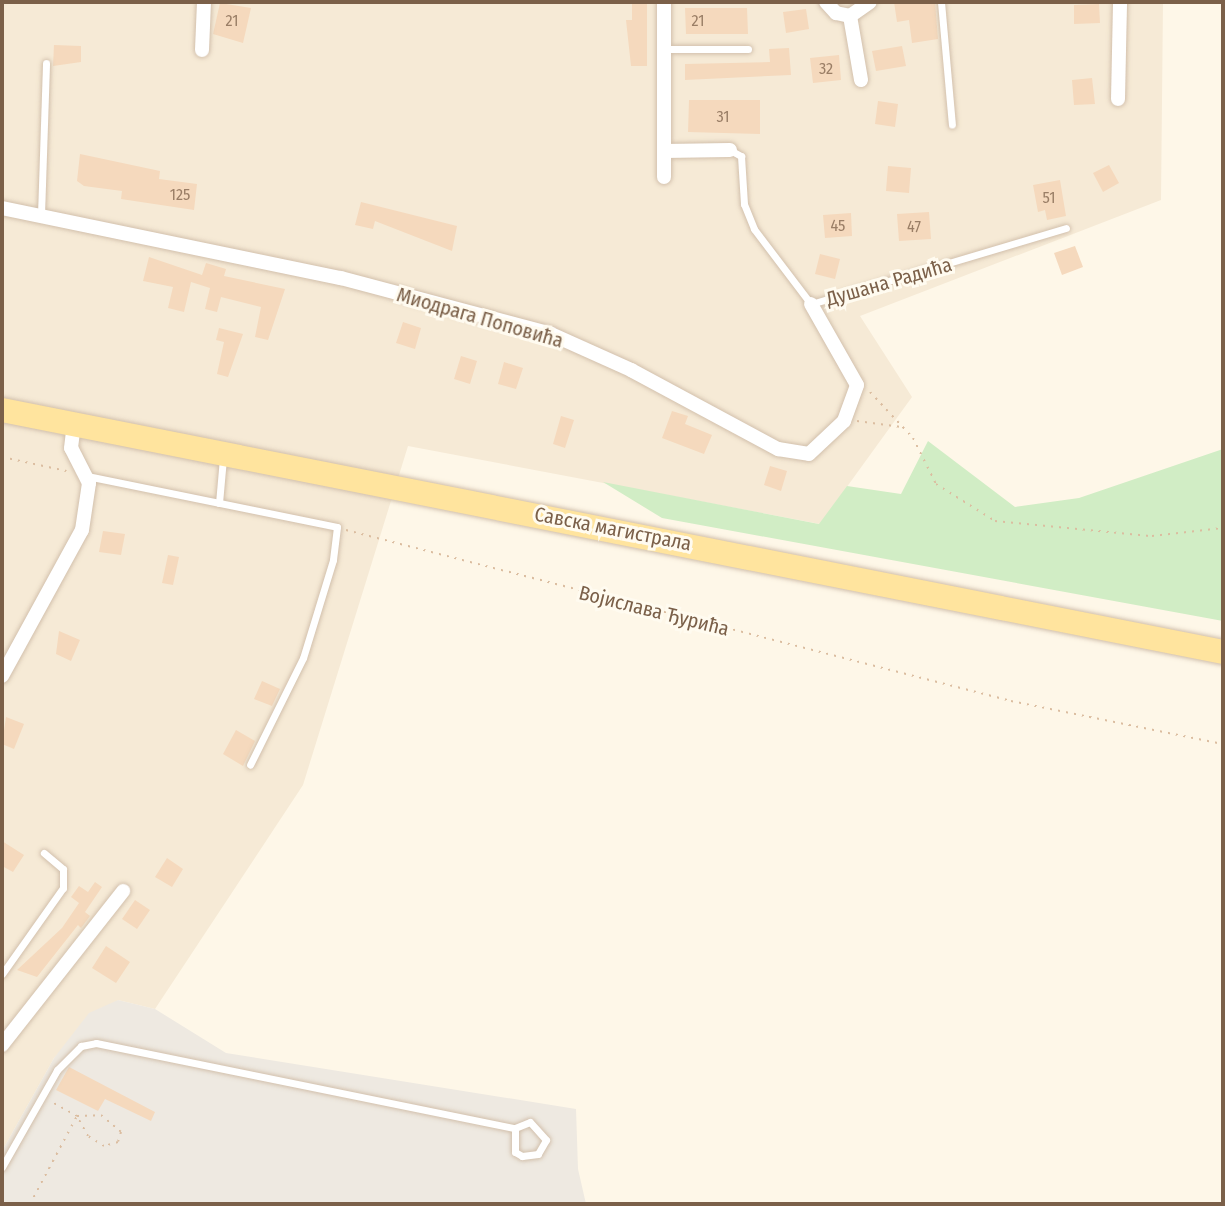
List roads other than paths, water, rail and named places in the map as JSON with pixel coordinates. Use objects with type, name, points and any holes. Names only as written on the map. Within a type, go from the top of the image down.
[{"type":"main road","name":"Савска магистрала","points":[[2,410],[1223,652]]},
{"type":"street","points":[[202,50],[204,2]]},
{"type":"street","points":[[664,2],[664,177]]},
{"type":"street","points":[[826,2],[836,13],[850,16],[870,2]]},
{"type":"street","points":[[1118,99],[1120,2]]},
{"type":"street","points":[[850,16],[861,80]]},
{"type":"street","name":"Душана Радића","points":[[664,151],[730,150]]},
{"type":"street","name":"Миодрага Поповића","points":[[2,208],[341,278],[551,334],[631,370],[778,449],[809,454],[844,421],[856,377],[811,304]]},
{"type":"street","points":[[2,676],[75,548],[88,508],[87,476],[71,448],[74,424]]},
{"type":"street","points":[[2,1045],[123,891]]},
{"type":"lane","points":[[941,2],[952,125]]},
{"type":"lane","points":[[664,49],[748,49]]},
{"type":"lane","points":[[41,215],[46,63]]},
{"type":"lane","name":"Душана Радића","points":[[730,150],[741,156],[744,204],[754,229],[811,304],[1066,228]]},
{"type":"lane","points":[[219,503],[223,453]]},
{"type":"lane","points":[[87,476],[337,527],[336,548],[303,658],[250,765]]},
{"type":"lane","points":[[2,974],[63,888],[63,869],[44,853]]},
{"type":"lane","points":[[2,1167],[41,1096],[71,1054],[96,1043],[515,1128],[530,1122],[544,1131],[546,1140],[538,1154],[531,1157],[515,1152],[515,1128]]}]
